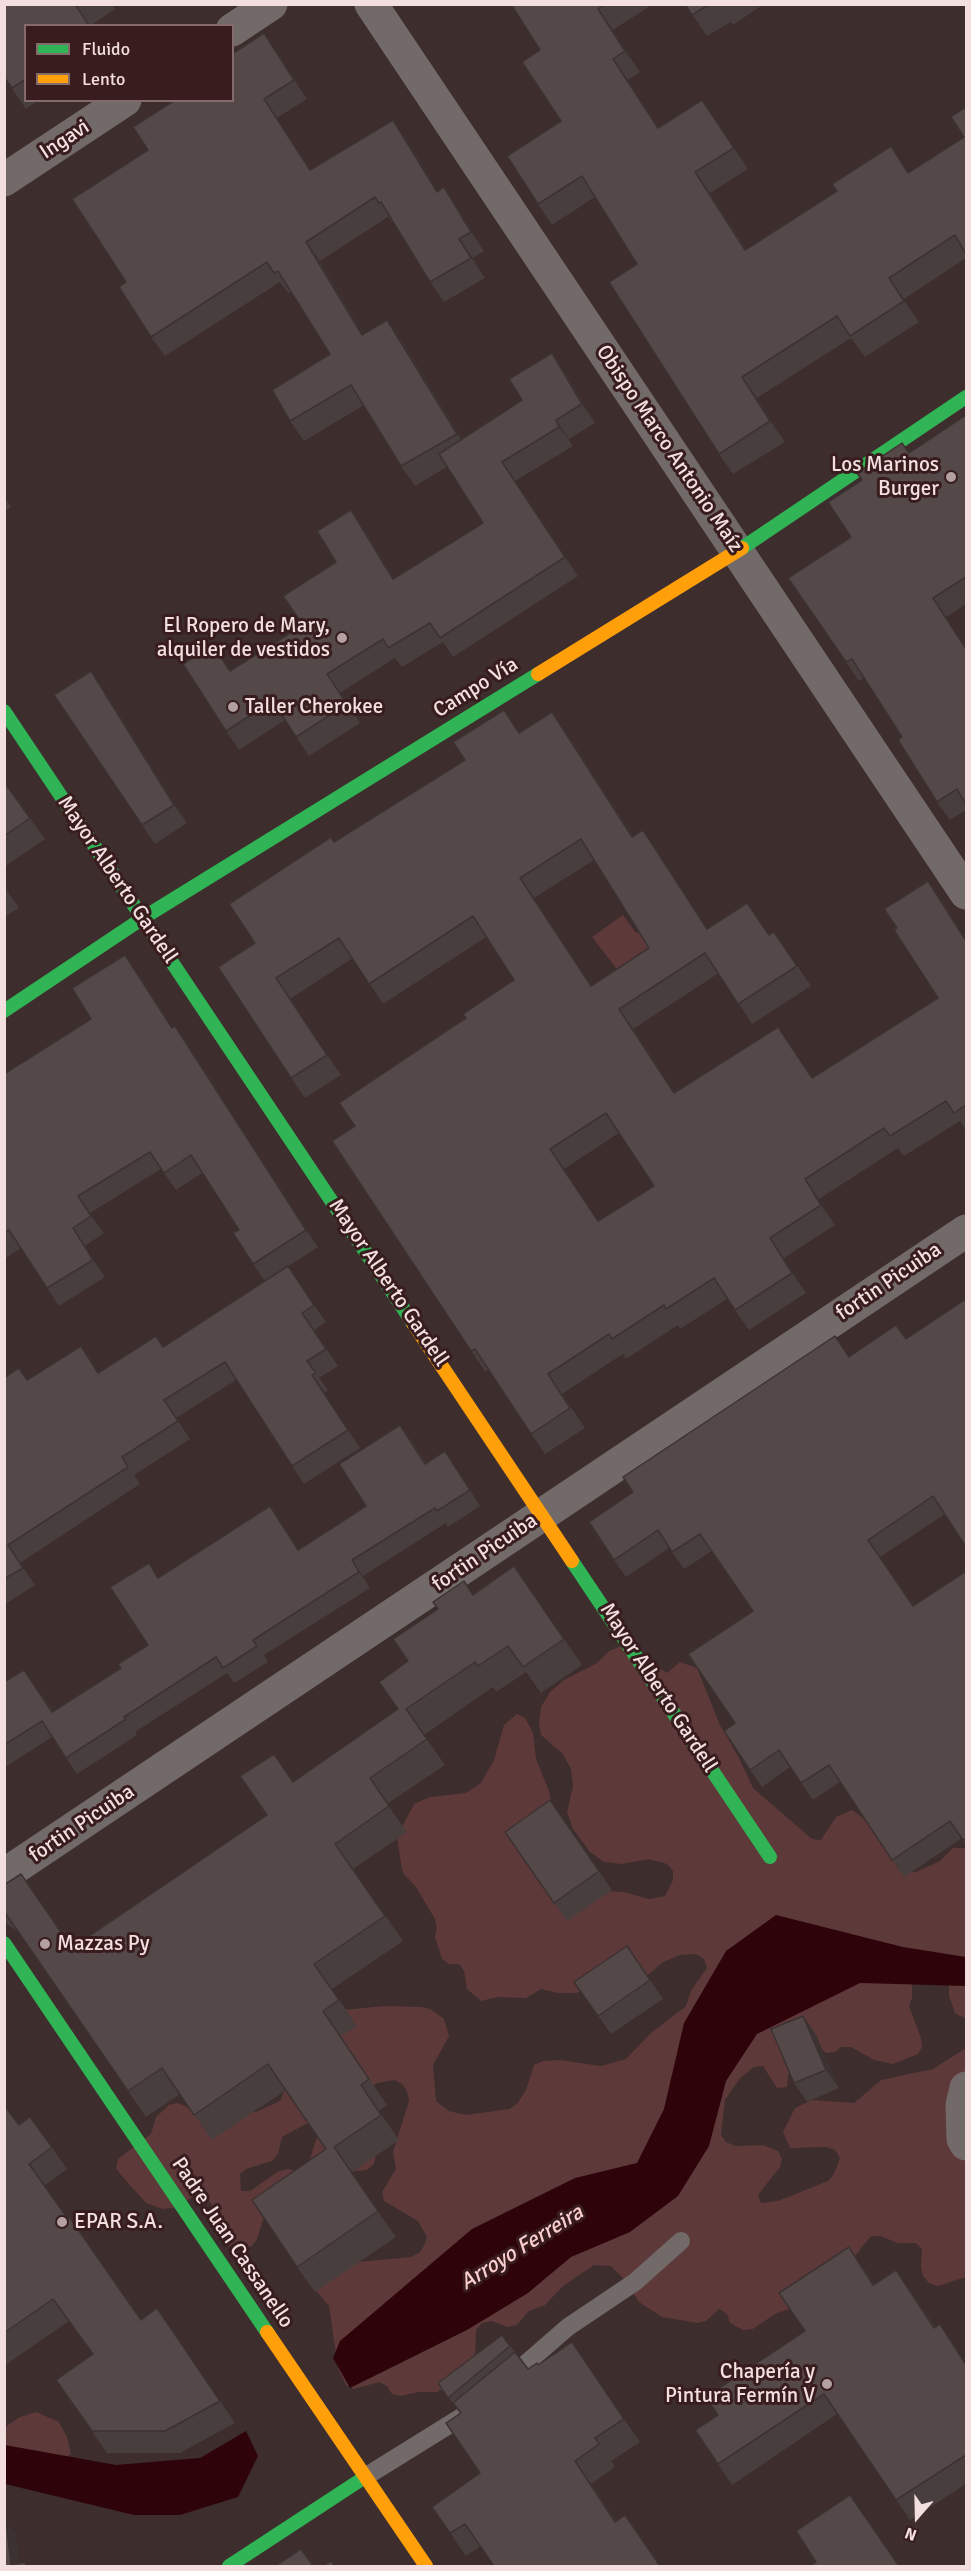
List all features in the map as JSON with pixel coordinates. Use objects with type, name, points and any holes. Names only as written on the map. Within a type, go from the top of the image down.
[{"type":"street","points":[[234,29],[271,4]]},
{"type":"street","name":"Obispo Marco Antonio Maíz","points":[[371,4],[966,893]]},
{"type":"street","name":"Ingavi","points":[[4,180],[122,102]]},
{"type":"street","name":"Campo Vía","points":[[4,1011],[143,918],[737,551],[966,397]]},
{"type":"street","name":"Mayor Alberto Gardell","points":[[4,711],[543,1514],[770,1857]]},
{"type":"street","name":"fortin Picuiba","points":[[4,1875],[966,1231]]},
{"type":"street","name":"Padre Juan Cassanello","points":[[4,1943],[426,2566]]},
{"type":"street","points":[[965,2141],[962,2105],[966,2088]]},
{"type":"street","points":[[230,2566],[365,2477]]},
{"type":"lane","points":[[365,2477],[485,2399],[568,2327],[635,2282],[681,2241]]},
{"type":"shaded area","points":[[623,915],[636,933],[657,918],[673,939],[623,977],[592,937]]},
{"type":"shaded area","points":[[626,1644],[667,1673],[680,1662],[697,1668],[720,1725],[753,1788],[812,1839],[821,1840],[836,1817],[852,1810],[866,1820],[900,1871],[916,1872],[940,1861],[953,1848],[966,1848],[966,2019],[955,2013],[949,1996],[949,1978],[912,1977],[912,1998],[909,2006],[921,2038],[922,2047],[918,2054],[893,2064],[874,2060],[851,2047],[841,2047],[835,2052],[826,2053],[819,2046],[789,2070],[787,2087],[777,2088],[763,2066],[754,2067],[740,2078],[725,2100],[721,2135],[726,2142],[736,2146],[763,2145],[778,2151],[782,2159],[780,2167],[758,2195],[761,2203],[778,2201],[828,2181],[834,2174],[840,2158],[835,2150],[826,2147],[790,2148],[783,2132],[795,2108],[812,2100],[854,2103],[881,2080],[933,2069],[966,2048],[966,2277],[938,2286],[929,2283],[923,2276],[921,2267],[922,2249],[916,2243],[898,2243],[880,2236],[871,2236],[854,2257],[792,2308],[775,2314],[753,2329],[743,2330],[730,2323],[727,2314],[719,2309],[706,2321],[698,2323],[662,2317],[639,2302],[624,2279],[611,2266],[594,2265],[563,2286],[545,2305],[529,2311],[517,2325],[508,2327],[491,2321],[482,2323],[476,2330],[475,2358],[454,2385],[437,2392],[418,2392],[401,2396],[392,2394],[387,2386],[379,2382],[354,2389],[346,2385],[338,2368],[329,2306],[312,2286],[358,2262],[411,2257],[419,2253],[424,2246],[427,2237],[418,2221],[384,2201],[382,2192],[396,2169],[393,2152],[409,2101],[407,2091],[402,2084],[395,2080],[377,2083],[369,2088],[376,2155],[374,2164],[367,2170],[349,2172],[315,2168],[310,2159],[318,2134],[314,2125],[306,2124],[282,2137],[278,2154],[272,2161],[246,2169],[240,2174],[241,2191],[250,2191],[279,2171],[288,2169],[305,2173],[265,2214],[257,2239],[252,2246],[243,2249],[226,2245],[221,2238],[217,2212],[206,2197],[197,2195],[172,2208],[163,2209],[146,2203],[116,2168],[118,2159],[151,2134],[156,2117],[169,2105],[177,2103],[193,2109],[256,2112],[280,2101],[287,2084],[342,2010],[385,2006],[421,2007],[430,2009],[444,2019],[449,2036],[433,2065],[436,2101],[449,2111],[466,2115],[509,2109],[517,2104],[526,2090],[534,2065],[543,2061],[560,2060],[601,2066],[626,2059],[651,2033],[686,2006],[692,1989],[707,1968],[704,1959],[696,1954],[680,1955],[663,1962],[642,1980],[594,1987],[576,1993],[558,1993],[541,1989],[526,1998],[498,1997],[481,2001],[467,1989],[464,1971],[459,1964],[449,1964],[442,1959],[435,1937],[437,1928],[435,1919],[416,1887],[403,1873],[401,1864],[397,1836],[414,1804],[430,1797],[466,1793],[481,1783],[494,1760],[504,1725],[517,1714],[525,1718],[533,1733],[536,1759],[549,1791],[552,1809],[606,1891],[624,1892],[649,1899],[665,1896],[673,1880],[673,1871],[667,1864],[649,1859],[622,1864],[604,1862],[590,1852],[573,1829],[567,1812],[573,1786],[571,1769],[562,1753],[541,1735],[539,1725],[541,1707],[550,1692],[564,1680],[597,1663],[609,1651]]},
{"type":"shaded area","points":[[36,2412],[59,2422],[67,2437],[71,2454],[63,2458],[5,2462],[5,2427],[20,2417]]},
{"type":"water","name":"Arroyo Ferreira","points":[[776,1915],[903,1947],[966,1957],[966,1986],[860,1983],[757,2034],[726,2081],[709,2146],[678,2196],[630,2232],[571,2257],[528,2293],[467,2330],[350,2388],[333,2358],[340,2341],[472,2229],[575,2178],[637,2163],[664,2109],[684,2023],[726,1951]]},
{"type":"water","points":[[246,2431],[258,2456],[238,2497],[180,2515],[134,2515],[5,2484],[5,2445],[116,2465],[200,2458]]},
{"type":"building","points":[[4,4],[75,4],[88,24],[24,24],[24,80],[12,88],[4,77]]},
{"type":"building","points":[[511,4],[605,4],[598,9],[625,51],[613,59],[658,128],[702,100],[734,148],[695,172],[745,250],[837,191],[832,184],[891,146],[908,173],[964,137],[951,117],[966,107],[966,254],[955,235],[889,278],[904,301],[850,336],[837,316],[742,377],[770,421],[719,454],[609,282],[637,264],[582,176],[538,204],[507,156],[561,121],[522,62],[540,50]]},
{"type":"building","points":[[685,4],[710,4],[692,15]]},
{"type":"building","points":[[264,33],[294,80],[264,99],[310,170],[393,120],[437,192],[444,187],[471,232],[459,239],[471,258],[430,282],[381,202],[379,203],[375,197],[306,242],[362,335],[387,320],[457,434],[401,466],[351,385],[290,421],[272,390],[330,354],[278,271],[274,273],[267,262],[151,337],[119,287],[126,282],[72,199],[148,150],[133,127],[172,102],[234,102],[234,53]]},
{"type":"building","points":[[552,353],[582,404],[556,420],[559,427],[502,462],[565,557],[440,638],[430,623],[388,648],[383,639],[327,674],[347,704],[296,737],[273,701],[226,731],[183,664],[213,645],[230,671],[303,625],[283,596],[336,562],[317,531],[351,510],[393,579],[483,523],[439,454],[522,400],[509,379]]},
{"type":"building","points":[[966,415],[966,577],[933,598],[966,649],[966,804],[957,789],[937,802],[898,740],[902,737],[852,659],[846,662],[788,578],[851,537],[828,502],[862,480],[857,473],[902,443],[909,453]]},
{"type":"building","points":[[91,671],[174,805],[142,825],[54,695]]},
{"type":"building","points":[[504,710],[519,733],[552,712],[632,837],[643,830],[707,929],[747,903],[769,935],[774,932],[797,966],[738,1004],[705,953],[619,1009],[674,1093],[778,1027],[812,1078],[938,998],[894,930],[897,928],[884,909],[928,881],[966,941],[966,1105],[954,1113],[946,1101],[890,1136],[884,1128],[805,1179],[821,1205],[770,1238],[792,1273],[735,1310],[714,1278],[666,1309],[664,1305],[612,1339],[609,1334],[548,1374],[570,1408],[531,1434],[475,1349],[471,1351],[332,1141],[355,1126],[339,1103],[466,1018],[463,1014],[514,980],[473,916],[369,984],[339,938],[276,978],[327,1055],[291,1078],[218,967],[255,943],[229,904],[331,837],[334,842],[465,760],[453,742]],"holes":[[[581,839],[649,948],[591,986],[520,878]],[[606,1113],[654,1186],[598,1221],[550,1149]]]},
{"type":"building","points":[[4,782],[30,818],[4,836]]},
{"type":"building","points":[[125,955],[172,1028],[175,1026],[306,1230],[253,1264],[233,1233],[239,1230],[191,1155],[164,1173],[150,1152],[78,1196],[91,1216],[73,1228],[93,1260],[47,1288],[9,1230],[4,1233],[4,1074],[91,1019],[72,988]]},
{"type":"building","points":[[288,1266],[314,1305],[302,1313],[326,1349],[307,1361],[316,1373],[312,1375],[348,1430],[292,1466],[225,1362],[164,1400],[178,1421],[122,1457],[128,1467],[8,1545],[23,1568],[4,1579],[4,1378],[19,1368],[27,1380],[81,1346],[98,1373],[156,1336],[163,1347]]},
{"type":"building","points":[[966,1299],[966,1547],[933,1496],[868,1540],[913,1606],[966,1571],[966,1838],[963,1840],[950,1821],[892,1860],[829,1765],[801,1783],[779,1750],[750,1770],[724,1731],[735,1723],[688,1654],[753,1611],[700,1534],[672,1552],[658,1530],[614,1560],[589,1522],[633,1492],[623,1477],[835,1336],[849,1357],[896,1325],[906,1339]]},
{"type":"building","points":[[400,1425],[425,1464],[445,1451],[470,1490],[437,1511],[435,1508],[352,1560],[359,1572],[253,1640],[257,1646],[223,1668],[216,1657],[66,1758],[42,1721],[4,1745],[4,1682],[24,1670],[52,1712],[121,1668],[118,1664],[148,1645],[110,1587],[149,1563],[158,1578],[270,1506],[298,1550],[366,1506],[339,1464]]},
{"type":"building","points":[[514,1566],[564,1639],[523,1667],[508,1646],[478,1666],[475,1662],[406,1709],[427,1739],[370,1778],[389,1806],[335,1844],[385,1916],[314,1964],[339,2000],[323,2011],[369,2079],[361,2085],[381,2115],[334,2147],[378,2211],[297,2267],[252,2200],[326,2149],[268,2064],[194,2115],[162,2068],[128,2091],[4,1911],[4,1885],[21,1874],[72,1948],[267,1815],[240,1776],[274,1754],[293,1782],[398,1709],[379,1682],[408,1661],[393,1639],[438,1609],[433,1602],[464,1581],[473,1595]]},
{"type":"building","points":[[550,1800],[599,1871],[554,1903],[505,1832]]},
{"type":"building","points":[[627,1946],[650,1980],[598,2016],[574,1982]]},
{"type":"building","points":[[803,2016],[826,2070],[794,2083],[771,2029]]},
{"type":"building","points":[[4,2105],[19,2125],[30,2117],[52,2147],[29,2164],[68,2219],[70,2218],[141,2320],[157,2308],[220,2401],[165,2431],[92,2431],[56,2380],[93,2354],[53,2299],[4,2333]]},
{"type":"building","points":[[849,2247],[873,2285],[896,2270],[934,2328],[940,2324],[966,2365],[966,2455],[896,2500],[824,2394],[718,2464],[695,2430],[718,2415],[706,2397],[805,2331],[779,2293]]},
{"type":"building","points":[[502,2335],[510,2346],[448,2398],[438,2383]]},
{"type":"building","points":[[572,2342],[624,2419],[595,2438],[599,2444],[575,2461],[615,2522],[625,2515],[660,2566],[494,2566],[465,2524],[450,2533],[432,2507],[480,2473],[446,2423],[461,2413],[453,2403],[515,2352],[528,2369],[537,2363],[538,2365]]},
{"type":"building","points":[[850,2495],[899,2566],[809,2566],[816,2562],[796,2531]]},
{"type":"building","points":[[4,2520],[6,2520],[11,2565],[25,2562],[26,2566],[4,2566]]},
{"type":"building","points":[[301,2549],[313,2566],[275,2566]]},
{"type":"building","points":[[331,2561],[335,2566],[323,2566]]},
{"type":"traffic: fast","points":[[742,548],[966,397]]},
{"type":"traffic: fast","points":[[4,1011],[143,918],[538,674]]},
{"type":"traffic: fast","points":[[4,711],[413,1323]]},
{"type":"traffic: fast","points":[[572,1561],[770,1857]]},
{"type":"traffic: fast","points":[[4,1943],[267,2332]]},
{"type":"traffic: fast","points":[[229,2566],[365,2477]]},
{"type":"traffic: slow","points":[[538,674],[742,548]]},
{"type":"traffic: slow","points":[[413,1323],[572,1561]]},
{"type":"traffic: slow","points":[[267,2332],[426,2566]]},
{"type":"place","name":"Los Marinos Burger","points":[[951,477]]},
{"type":"place","name":"El Ropero de Mary, alquiler de vestidos","points":[[342,638]]},
{"type":"place","name":"Taller Cherokee","points":[[233,707]]},
{"type":"place","name":"Mazzas Py","points":[[45,1944]]},
{"type":"place","name":"EPAR S.A.","points":[[62,2222]]},
{"type":"place","name":"Chapería y Pintura Fermín V","points":[[827,2384]]}]
